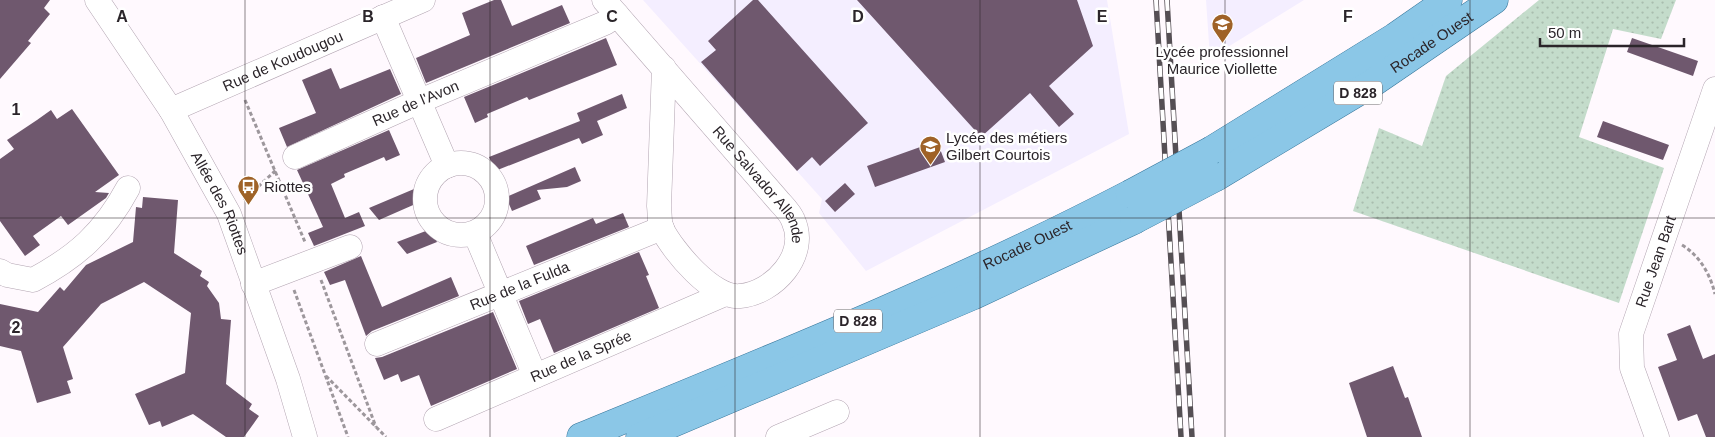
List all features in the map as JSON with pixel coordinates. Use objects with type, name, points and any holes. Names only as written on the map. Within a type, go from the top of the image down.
[{"type":"main road","name":"Rocade Ouest","points":[[640,437],[972,296],[1132,207],[1212,150],[1395,36],[1448,0]]},
{"type":"main road","name":"Rocade Ouest","points":[[581,437],[948,282],[1051,235],[1216,177],[1371,84],[1494,0]]},
{"type":"street","name":"Allée des Riottes","points":[[97,0],[171,110],[229,214],[307,433]]},
{"type":"street","name":"Rue de Koudougou","points":[[171,110],[423,0]]},
{"type":"street","name":"Rue Salvador Allende","points":[[610,8],[664,68],[793,220],[796,237],[794,253],[788,268],[778,279],[764,288],[740,296],[725,294]]},
{"type":"street","name":"Rue de l'Avon","points":[[295,157],[420,101],[605,23],[610,8]]},
{"type":"street","points":[[383,17],[447,166]]},
{"type":"street","points":[[664,68],[659,206],[662,228],[686,262],[704,281],[725,294]]},
{"type":"street","name":"Rue Jean Bart","points":[[1657,437],[1632,368],[1630,334],[1715,89]]},
{"type":"street","points":[[464,164],[480,168],[494,185],[496,208],[492,218],[475,233],[465,236],[450,234],[436,226],[429,218],[424,198],[426,188],[431,179],[447,166],[464,164]]},
{"type":"street","points":[[0,271],[7,275],[32,280],[65,263],[89,244],[119,205],[128,188]]},
{"type":"street","name":"Rue de la Fulda","points":[[378,344],[662,228]]},
{"type":"street","points":[[475,233],[535,376]]},
{"type":"street","points":[[254,284],[350,247]]},
{"type":"street","name":"Rue de la Sprée","points":[[436,419],[725,294]]},
{"type":"street","points":[[778,437],[837,412]]},
{"type":"path","points":[[229,214],[271,172],[295,157]]},
{"type":"path","points":[[1665,235],[1692,251],[1710,276],[1715,294]]},
{"type":"path","points":[[291,281],[348,437]]},
{"type":"path","points":[[324,374],[386,437]]},
{"type":"shaded area","name":"Lycée des métiers Gilbert Courtois","points":[[643,0],[1107,0],[1129,134],[866,271],[819,213],[822,199]]},
{"type":"shaded area","name":"Lycée professionnel Maurice Viollette","points":[[1206,0],[1304,0],[1210,58]]},
{"type":"green space","points":[[1539,0],[1676,0],[1661,39],[1613,29],[1579,137],[1664,168],[1619,303],[1353,211],[1379,128],[1422,146],[1446,76]]},
{"type":"building","points":[[0,0],[50,0],[44,8],[50,14],[28,41],[31,43],[0,79]]},
{"type":"building","points":[[494,0],[501,0],[512,26],[562,5],[570,23],[426,83],[416,58],[470,35],[462,13]]},
{"type":"building","points":[[753,0],[758,0],[868,123],[820,166],[812,157],[797,171],[701,62],[716,50],[708,41]]},
{"type":"building","points":[[857,0],[1077,0],[1093,46],[1049,86],[1074,114],[1059,127],[1030,93],[981,137]]},
{"type":"building","points":[[606,38],[617,65],[529,100],[527,97],[487,114],[488,117],[475,123],[464,97]]},
{"type":"building","points":[[1632,38],[1698,61],[1693,76],[1627,52]]},
{"type":"building","points":[[331,68],[340,89],[390,69],[401,94],[287,147],[279,128],[316,113],[302,80]]},
{"type":"building","points":[[622,94],[627,108],[597,121],[603,135],[582,144],[579,138],[495,171],[489,157],[580,121],[577,113]]},
{"type":"building","points":[[72,109],[119,175],[95,192],[109,193],[106,198],[68,225],[61,216],[33,236],[40,245],[25,256],[0,221],[0,159],[14,149],[7,140],[51,110],[57,119]]},
{"type":"building","points":[[1603,121],[1669,145],[1663,160],[1597,137]]},
{"type":"building","points":[[389,130],[400,155],[386,161],[384,157],[344,174],[345,177],[331,184],[345,218],[359,212],[365,226],[314,246],[308,233],[323,227],[297,170]]},
{"type":"building","points":[[937,141],[945,162],[875,187],[867,166]]},
{"type":"building","points":[[575,167],[581,181],[567,187],[537,190],[541,199],[512,211],[506,197]]},
{"type":"building","points":[[845,183],[855,194],[835,212],[825,201]]},
{"type":"building","points":[[414,189],[420,202],[379,220],[369,208]]},
{"type":"building","points":[[143,197],[178,200],[174,253],[202,271],[200,276],[209,282],[207,286],[219,303],[221,319],[231,320],[226,384],[252,404],[249,409],[259,416],[244,437],[226,437],[193,414],[162,427],[160,421],[149,425],[135,394],[185,373],[191,313],[144,282],[101,304],[63,347],[73,379],[67,381],[71,393],[37,403],[21,351],[0,346],[0,304],[38,312],[60,287],[64,291],[86,265],[133,242],[136,207],[142,208]]},
{"type":"building","points":[[623,213],[629,227],[534,265],[526,246],[593,218],[596,224]]},
{"type":"building","points":[[431,229],[437,242],[407,254],[397,242]]},
{"type":"building","points":[[639,252],[649,275],[646,276],[659,308],[554,353],[540,319],[528,324],[519,301]]},
{"type":"building","points":[[361,256],[382,307],[451,277],[459,296],[372,331],[366,336],[345,280],[330,285],[324,272]]},
{"type":"building","points":[[493,312],[517,369],[431,406],[419,375],[401,382],[398,374],[384,380],[375,358],[382,357]]},
{"type":"building","points":[[1690,325],[1703,359],[1715,354],[1715,437],[1706,437],[1697,414],[1678,421],[1658,367],[1677,360],[1667,334]]},
{"type":"building","points":[[1393,366],[1405,398],[1408,397],[1422,437],[1367,437],[1349,383]]},
{"type":"railway","points":[[1156,0],[1181,437]]},
{"type":"railway","points":[[1167,0],[1192,437]]},
{"type":"place","name":"Lycée professionnel Maurice Viollette","points":[[1222,43]]},
{"type":"place","name":"Lycée des métiers Gilbert Courtois","points":[[930,166]]},
{"type":"place","name":"Riottes","points":[[248,206]]}]
